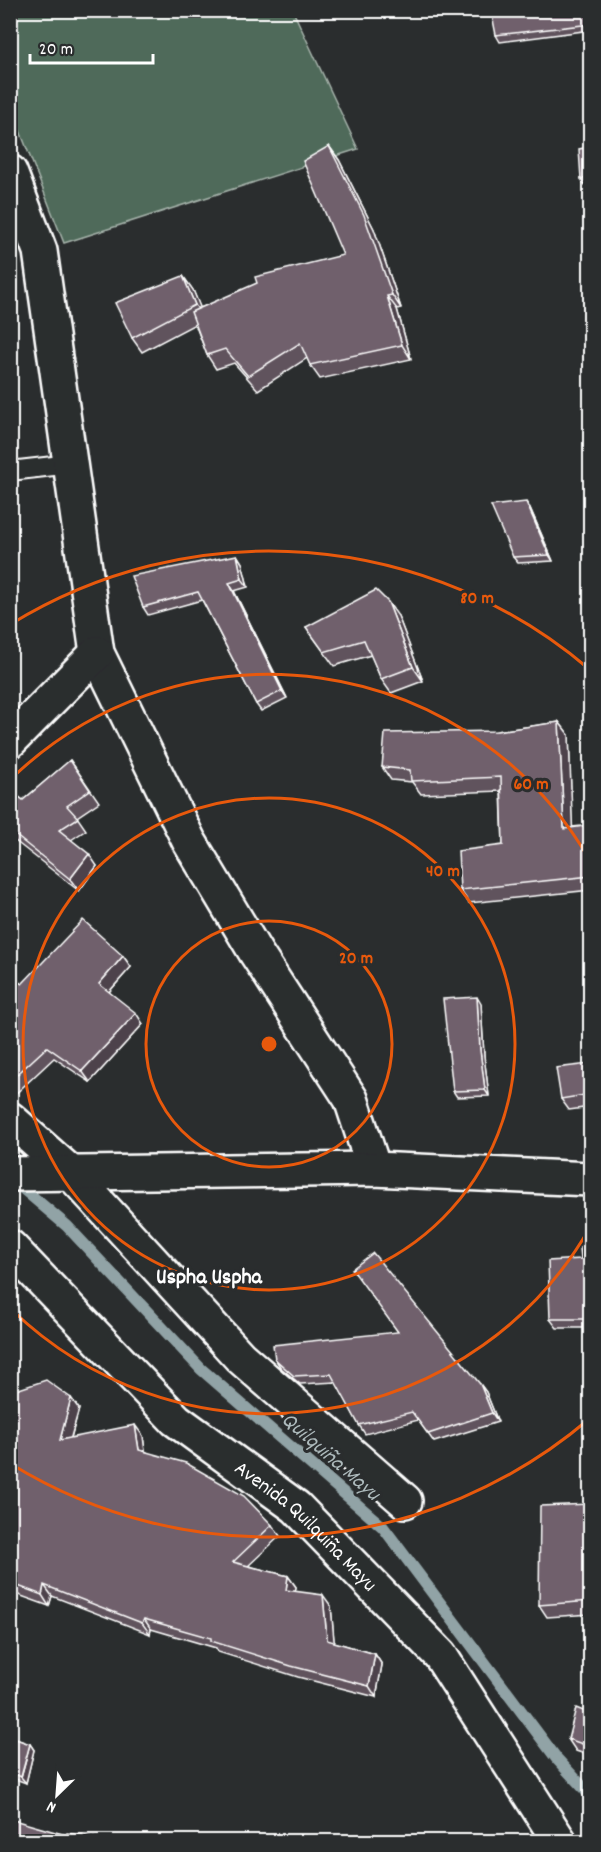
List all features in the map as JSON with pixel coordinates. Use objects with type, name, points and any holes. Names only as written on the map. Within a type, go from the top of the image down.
[{"type":"street","points":[[10,172],[40,251],[97,653],[189,841],[256,953],[351,1099],[374,1169]]},
{"type":"street","points":[[10,741],[97,653]]},
{"type":"street","points":[[10,1119],[71,1173],[240,1357],[405,1501]]},
{"type":"street","points":[[10,1174],[374,1169],[591,1179]]},
{"type":"street","name":"Avenida Quilquiña Mayu","points":[[10,1247],[176,1420],[296,1507],[440,1656],[560,1842]]},
{"type":"lane","points":[[10,471],[71,464]]},
{"type":"green space","points":[[11,11],[293,11],[358,149],[64,243],[11,108]]},
{"type":"building","points":[[491,10],[591,10],[591,24],[496,35]]},
{"type":"building","points":[[329,146],[364,215],[392,295],[387,296],[402,345],[310,365],[300,343],[248,376],[225,349],[207,355],[191,312],[257,283],[255,277],[343,255],[303,161]]},
{"type":"building","points":[[591,147],[591,178],[581,179],[579,149]]},
{"type":"building","points":[[183,276],[195,305],[132,338],[115,303]]},
{"type":"building","points":[[526,502],[549,555],[513,557],[491,506]]},
{"type":"building","points":[[237,555],[242,579],[229,583],[282,691],[256,704],[198,592],[143,607],[131,576]]},
{"type":"building","points":[[376,590],[388,602],[413,667],[381,679],[364,640],[324,652],[306,627]]},
{"type":"building","points":[[559,722],[564,829],[591,825],[591,876],[460,890],[458,851],[503,845],[501,777],[411,781],[410,770],[382,767],[385,733],[497,731]]},
{"type":"building","points":[[70,760],[90,790],[67,806],[78,818],[59,830],[89,854],[70,879],[10,831],[10,790],[23,800]]},
{"type":"building","points":[[83,920],[123,956],[99,984],[136,1013],[82,1071],[47,1047],[10,1081],[10,976],[22,984]]},
{"type":"building","points":[[477,997],[485,1090],[453,1091],[443,999]]},
{"type":"building","points":[[589,1064],[591,1094],[561,1099],[556,1068]]},
{"type":"building","points":[[591,1247],[591,1319],[550,1319],[548,1261],[581,1259],[580,1248]]},
{"type":"building","points":[[373,1253],[480,1384],[492,1413],[428,1434],[412,1412],[359,1425],[331,1374],[294,1376],[275,1359],[273,1345],[398,1332],[352,1269]]},
{"type":"building","points":[[46,1380],[71,1398],[60,1440],[135,1425],[139,1450],[186,1463],[244,1496],[272,1525],[233,1562],[288,1576],[286,1590],[323,1595],[327,1640],[375,1654],[369,1686],[291,1666],[211,1641],[211,1638],[144,1619],[142,1623],[44,1585],[42,1595],[10,1583],[10,1392]]},
{"type":"building","points":[[591,1504],[591,1601],[539,1605],[540,1506]]},
{"type":"building","points":[[576,1708],[591,1714],[591,1747],[568,1739]]},
{"type":"building","points":[[10,1737],[30,1744],[21,1777],[10,1772]]},
{"type":"building","points":[[10,1819],[66,1835],[67,1833],[86,1836],[107,1842],[10,1842]]},
{"type":"waterway","name":"Quilquiña Mayu","points":[[14,1181],[67,1226],[201,1369],[383,1527],[557,1759],[590,1795]]},
{"type":"district","name":"Uspha Uspha","points":[[209,1275]]}]
